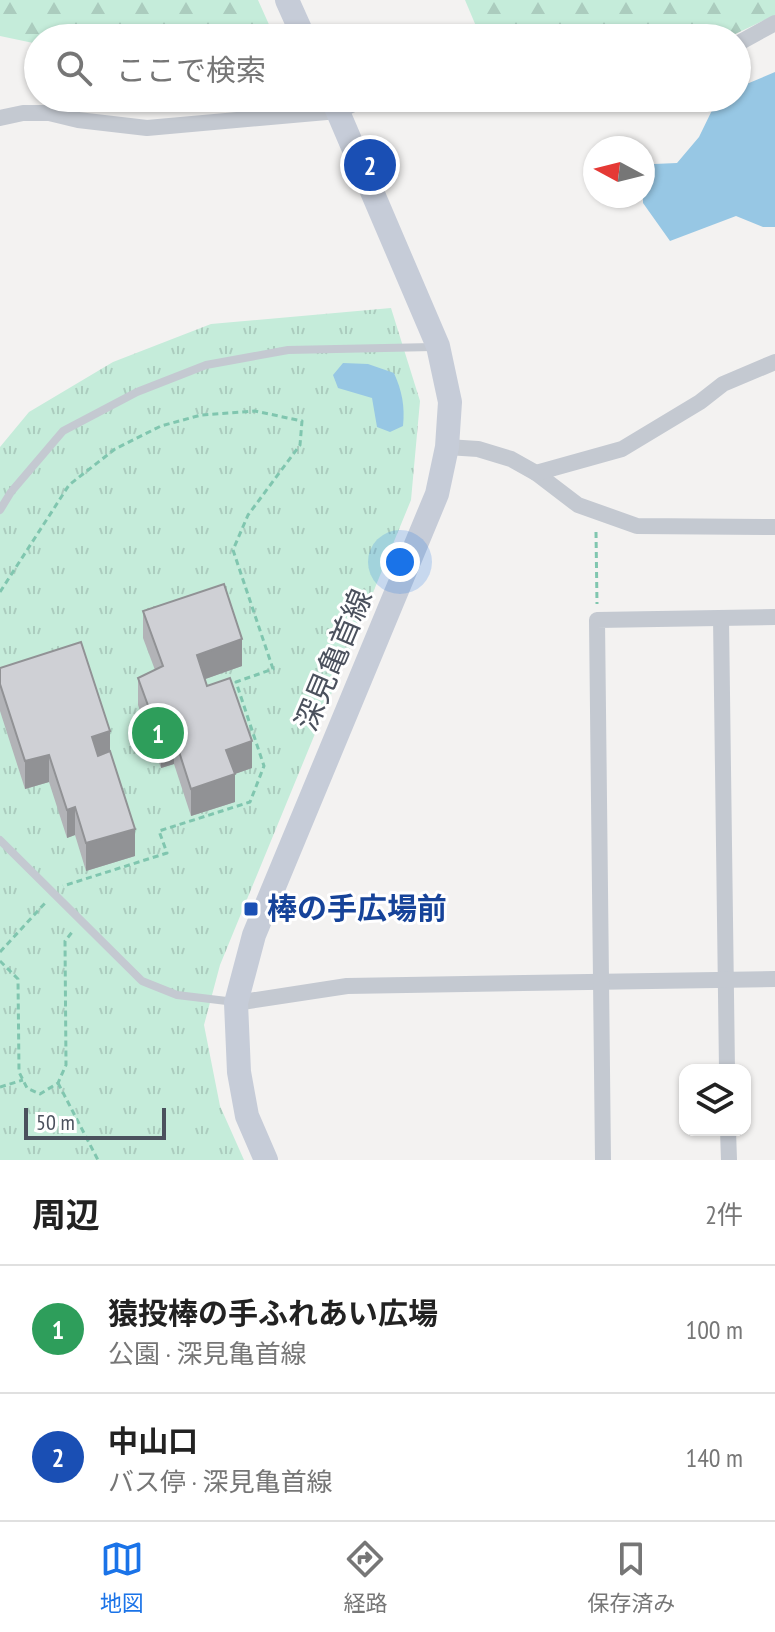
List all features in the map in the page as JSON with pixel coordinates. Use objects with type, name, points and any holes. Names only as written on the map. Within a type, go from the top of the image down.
[{"type":"main road","points":[[287,0],[298,24]]},
{"type":"main road","name":"深見亀首線","points":[[266,1160],[247,1116],[239,1072],[236,1003],[254,935],[437,494],[447,447],[450,402],[438,346],[338,112]]},
{"type":"street","points":[[751,36],[775,23]]},
{"type":"street","points":[[0,118],[23,113],[49,113],[78,120],[147,128],[278,112]]},
{"type":"street","points":[[536,473],[622,449],[700,402],[723,384],[775,362]]},
{"type":"street","points":[[447,447],[478,449],[511,459],[536,473],[578,505],[637,526],[775,527]]},
{"type":"street","points":[[603,1160],[597,620],[775,617]]},
{"type":"street","points":[[721,618],[727,1064]]},
{"type":"street","points":[[236,1003],[347,986],[775,979]]},
{"type":"street","points":[[728,1136],[729,1160]]},
{"type":"lane","points":[[0,510],[11,492],[63,431],[137,392],[206,365],[288,350],[438,346]]},
{"type":"lane","points":[[0,840],[142,981],[177,995],[236,1003]]},
{"type":"path","points":[[0,592],[69,485],[115,449],[161,426],[201,415],[255,411],[302,421],[300,445],[248,515],[233,550],[273,669],[236,682],[264,766],[250,802],[159,831],[167,853],[66,884],[0,952]]},
{"type":"path","points":[[596,512],[597,620]]},
{"type":"path","points":[[0,961],[18,979],[19,1072],[27,1088],[40,1094],[58,1083],[66,1065],[65,941],[80,922]]},
{"type":"path","points":[[0,1087],[23,1080]]},
{"type":"path","points":[[58,1083],[98,1160]]},
{"type":"green space","points":[[0,0],[258,0],[269,24],[24,24],[24,41],[0,36]]},
{"type":"green space","points":[[465,0],[775,0],[775,15],[751,26],[751,24],[475,24]]},
{"type":"green space","points":[[391,308],[420,401],[411,500],[220,965],[204,1025],[220,1106],[244,1160],[0,1160],[0,447],[29,412],[113,362],[211,324]]},
{"type":"water","points":[[775,72],[775,227],[763,227],[736,216],[670,241],[647,208],[655,208],[655,164],[677,163],[699,137],[711,112],[751,112],[751,82]]},
{"type":"water","points":[[343,363],[368,364],[394,373],[402,399],[403,426],[390,432],[377,427],[372,398],[338,388],[333,375]]},
{"type":"building","points":[[224,584],[242,639],[197,655],[207,686],[230,678],[252,741],[226,750],[235,774],[191,789],[174,736],[161,741],[138,678],[163,666],[143,611]]},
{"type":"building","points":[[81,642],[110,731],[92,737],[98,756],[110,751],[135,829],[86,843],[75,807],[67,810],[49,755],[25,761],[0,684],[0,668]]},
{"type":"place","name":"中山口","points":[[370,165]]},
{"type":"place","name":"猿投棒の手ふれあい広場","points":[[158,733]]},
{"type":"place","name":"棒の手広場前","points":[[251,909]]}]
